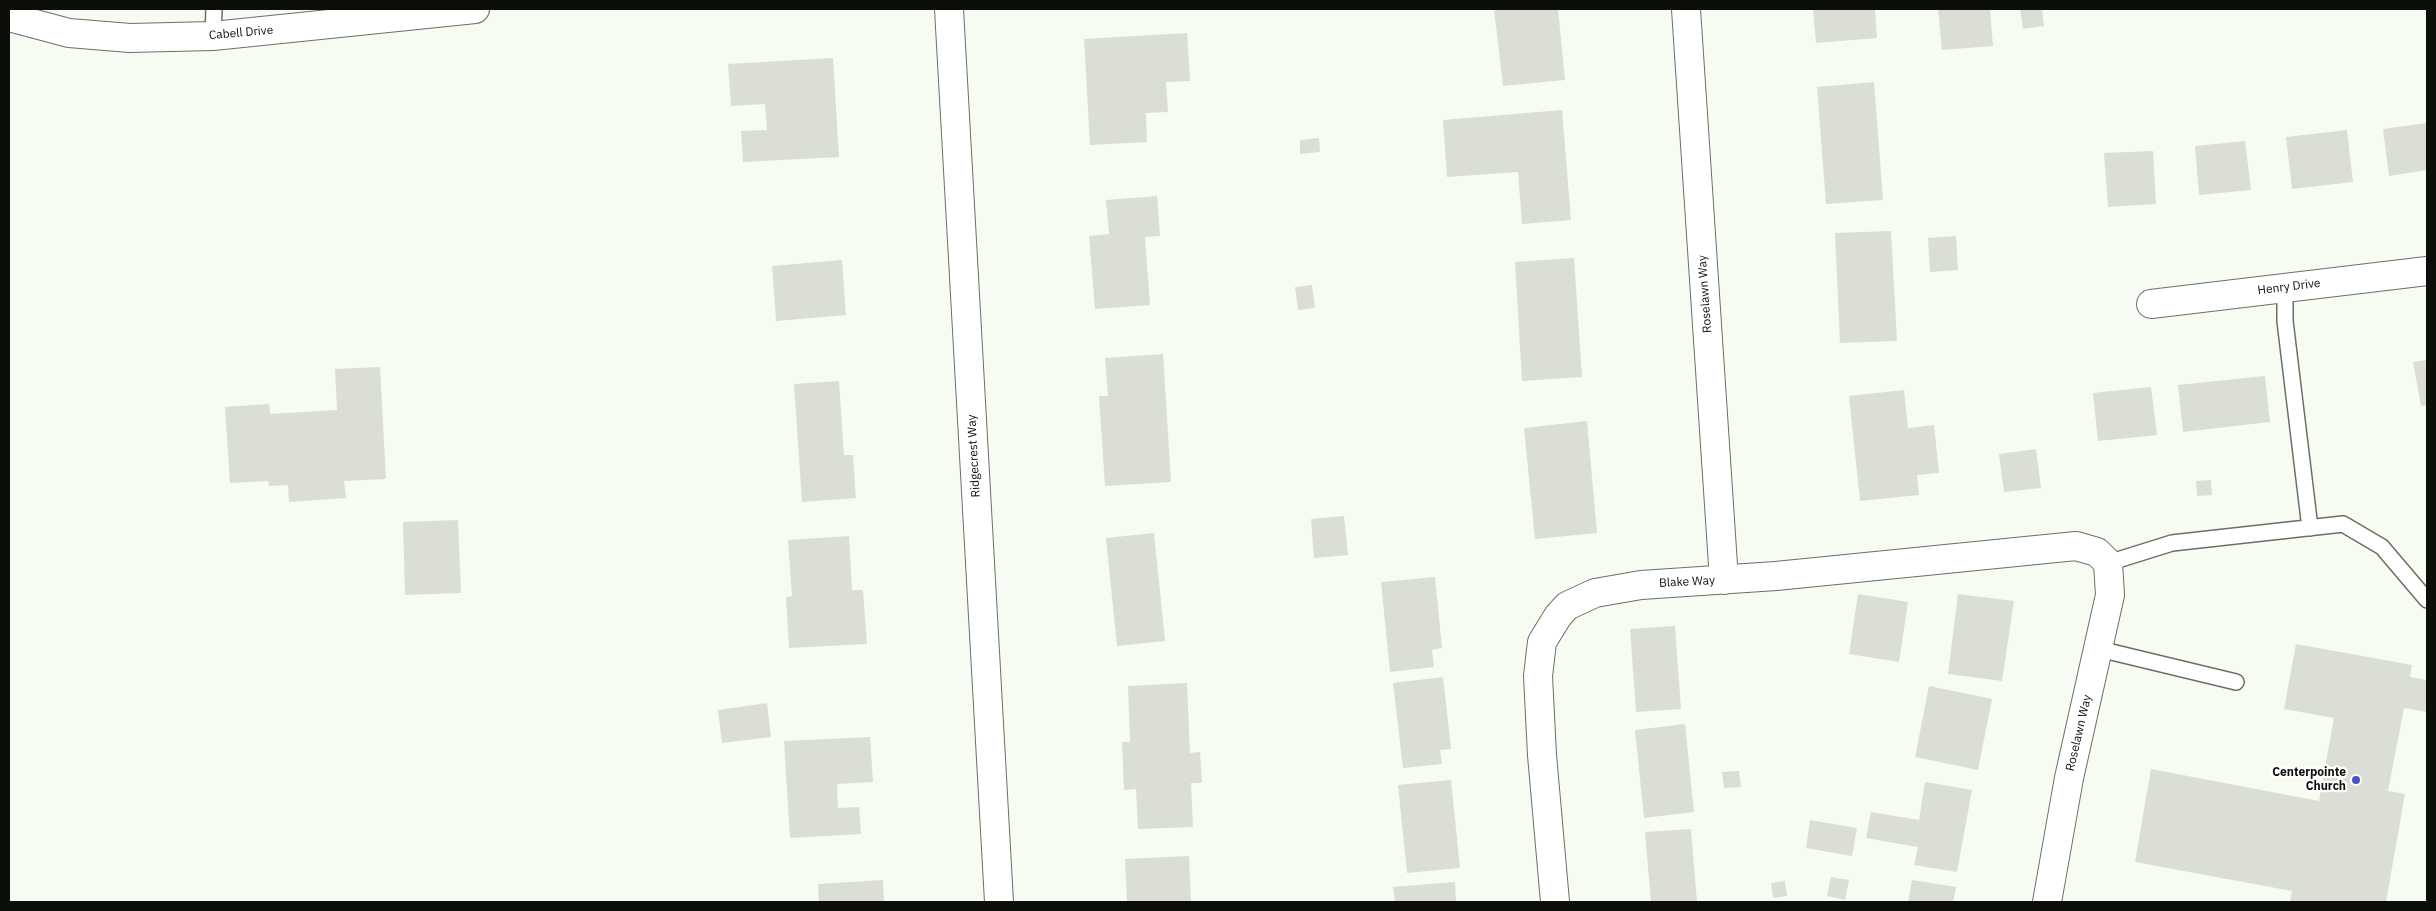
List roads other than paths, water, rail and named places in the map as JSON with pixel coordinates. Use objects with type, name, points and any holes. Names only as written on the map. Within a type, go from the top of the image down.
[{"type":"street","name":"Cabell Drive","points":[[9,17],[78,33],[130,38],[213,36],[384,13],[476,9]]},
{"type":"street","name":"Ridgecrest Way","points":[[948,9],[999,902]]},
{"type":"street","name":"Roselawn Way","points":[[1686,9],[1724,580]]},
{"type":"street","name":"Henry Drive","points":[[2151,304],[2427,270]]},
{"type":"street","name":"Blake Way","points":[[1555,902],[1539,714],[1538,676],[1542,642],[1558,616],[1568,606],[1595,593],[1641,585],[1776,576],[2076,546],[2097,552],[2108,564]]},
{"type":"street","name":"Roselawn Way","points":[[2047,902],[2069,778],[2110,596],[2108,564]]},
{"type":"lane","points":[[213,36],[214,9]]},
{"type":"lane","points":[[2285,288],[2285,321],[2310,528]]},
{"type":"lane","points":[[2108,564],[2172,543],[2343,524],[2382,547],[2427,600]]},
{"type":"lane","points":[[2099,649],[2236,682]]},
{"type":"place","name":"Centerpointe Church","points":[[2356,780]]}]
